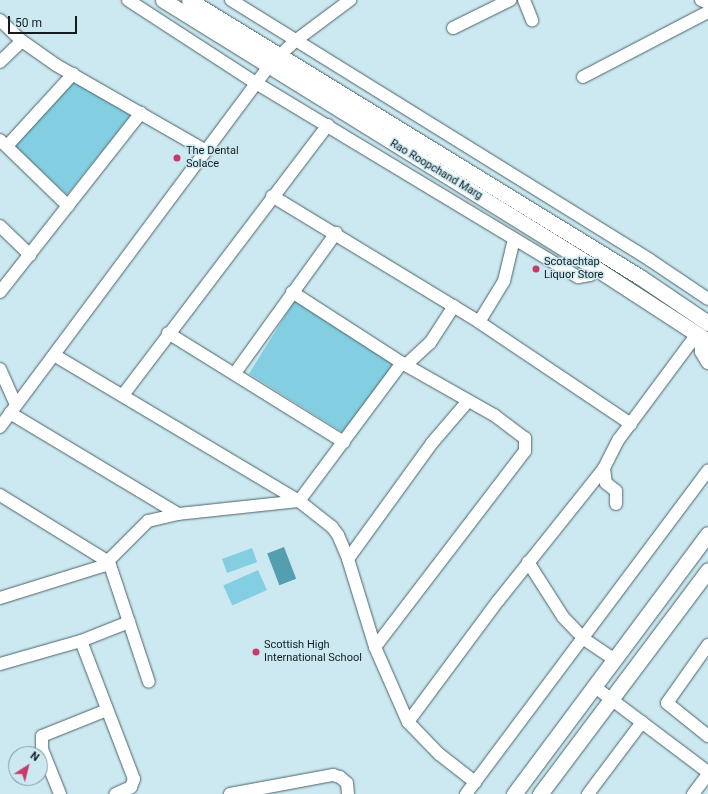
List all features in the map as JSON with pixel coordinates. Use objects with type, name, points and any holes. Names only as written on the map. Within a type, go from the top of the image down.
[{"type":"main road","name":"Rao Roopchand Marg","points":[[163,0],[268,67],[597,269],[702,338]]},
{"type":"main road","name":"Rao Roopchand Marg","points":[[189,0],[640,277],[708,323]]},
{"type":"main road","points":[[702,338],[702,351],[708,361]]},
{"type":"main road","points":[[514,794],[708,534]]},
{"type":"main road","points":[[540,794],[708,570]]},
{"type":"street","points":[[128,0],[256,83],[578,277],[590,275],[597,269]]},
{"type":"street","points":[[231,0],[650,260],[708,299]]},
{"type":"street","points":[[0,427],[268,67],[295,41],[350,0]]},
{"type":"street","points":[[453,28],[510,0]]},
{"type":"street","points":[[524,0],[532,20]]},
{"type":"street","points":[[701,0],[708,3]]},
{"type":"street","points":[[583,77],[708,12]]},
{"type":"street","points":[[0,20],[22,41],[73,74],[206,151]]},
{"type":"street","points":[[0,62],[22,41]]},
{"type":"street","points":[[68,206],[3,143],[73,74]]},
{"type":"street","points":[[0,292],[141,113]]},
{"type":"street","points":[[123,395],[272,196],[328,125]]},
{"type":"street","points":[[272,196],[336,233],[454,306],[631,424]]},
{"type":"street","points":[[0,226],[30,255]]},
{"type":"street","points":[[235,373],[336,233]]},
{"type":"street","points":[[479,322],[504,281],[514,239]]},
{"type":"street","points":[[292,292],[404,364],[468,401],[522,435],[527,445],[525,451],[375,647]]},
{"type":"street","points":[[0,598],[97,568],[108,562],[142,524],[178,514],[299,501],[404,364],[430,343],[454,306]]},
{"type":"street","points":[[168,334],[235,373],[344,442]]},
{"type":"street","points":[[408,722],[528,562],[604,468],[619,439],[702,338]]},
{"type":"street","points":[[54,355],[299,501],[338,535],[348,559],[375,647],[408,722],[439,754],[475,782]]},
{"type":"street","points":[[0,369],[13,409],[178,514]]},
{"type":"street","points":[[348,559],[432,443],[468,401]]},
{"type":"street","points":[[604,468],[606,483],[616,491],[616,504]]},
{"type":"street","points":[[466,794],[584,639],[708,470]]},
{"type":"street","points":[[0,495],[108,562],[149,682]]},
{"type":"street","points":[[528,562],[563,617],[584,639],[615,660]]},
{"type":"street","points":[[0,664],[81,641],[129,622]]},
{"type":"street","points":[[81,641],[134,779],[131,787],[115,794]]},
{"type":"street","points":[[708,645],[666,703],[708,736]]},
{"type":"street","points":[[595,687],[708,773],[693,794]]},
{"type":"street","points":[[60,794],[42,749],[42,736],[108,710]]},
{"type":"street","points":[[588,794],[642,722]]},
{"type":"street","points":[[230,794],[262,792],[333,776],[340,776],[347,783],[348,794]]},
{"type":"shaded area","points":[[73,82],[131,115],[67,195],[15,146]]},
{"type":"shaded area","points":[[295,300],[394,362],[348,436],[249,374]]},
{"type":"shaded area","points":[[284,547],[296,579],[279,585],[267,553]]},
{"type":"shaded area","points":[[252,548],[257,562],[227,573],[222,559]]},
{"type":"shaded area","points":[[258,570],[267,590],[232,606],[223,585]]},
{"type":"place","name":"The Dental Solace","points":[[177,158]]},
{"type":"place","name":"Scotachtap Liquor Store","points":[[536,269]]},
{"type":"place","name":"Scottish High International School","points":[[256,652]]}]
